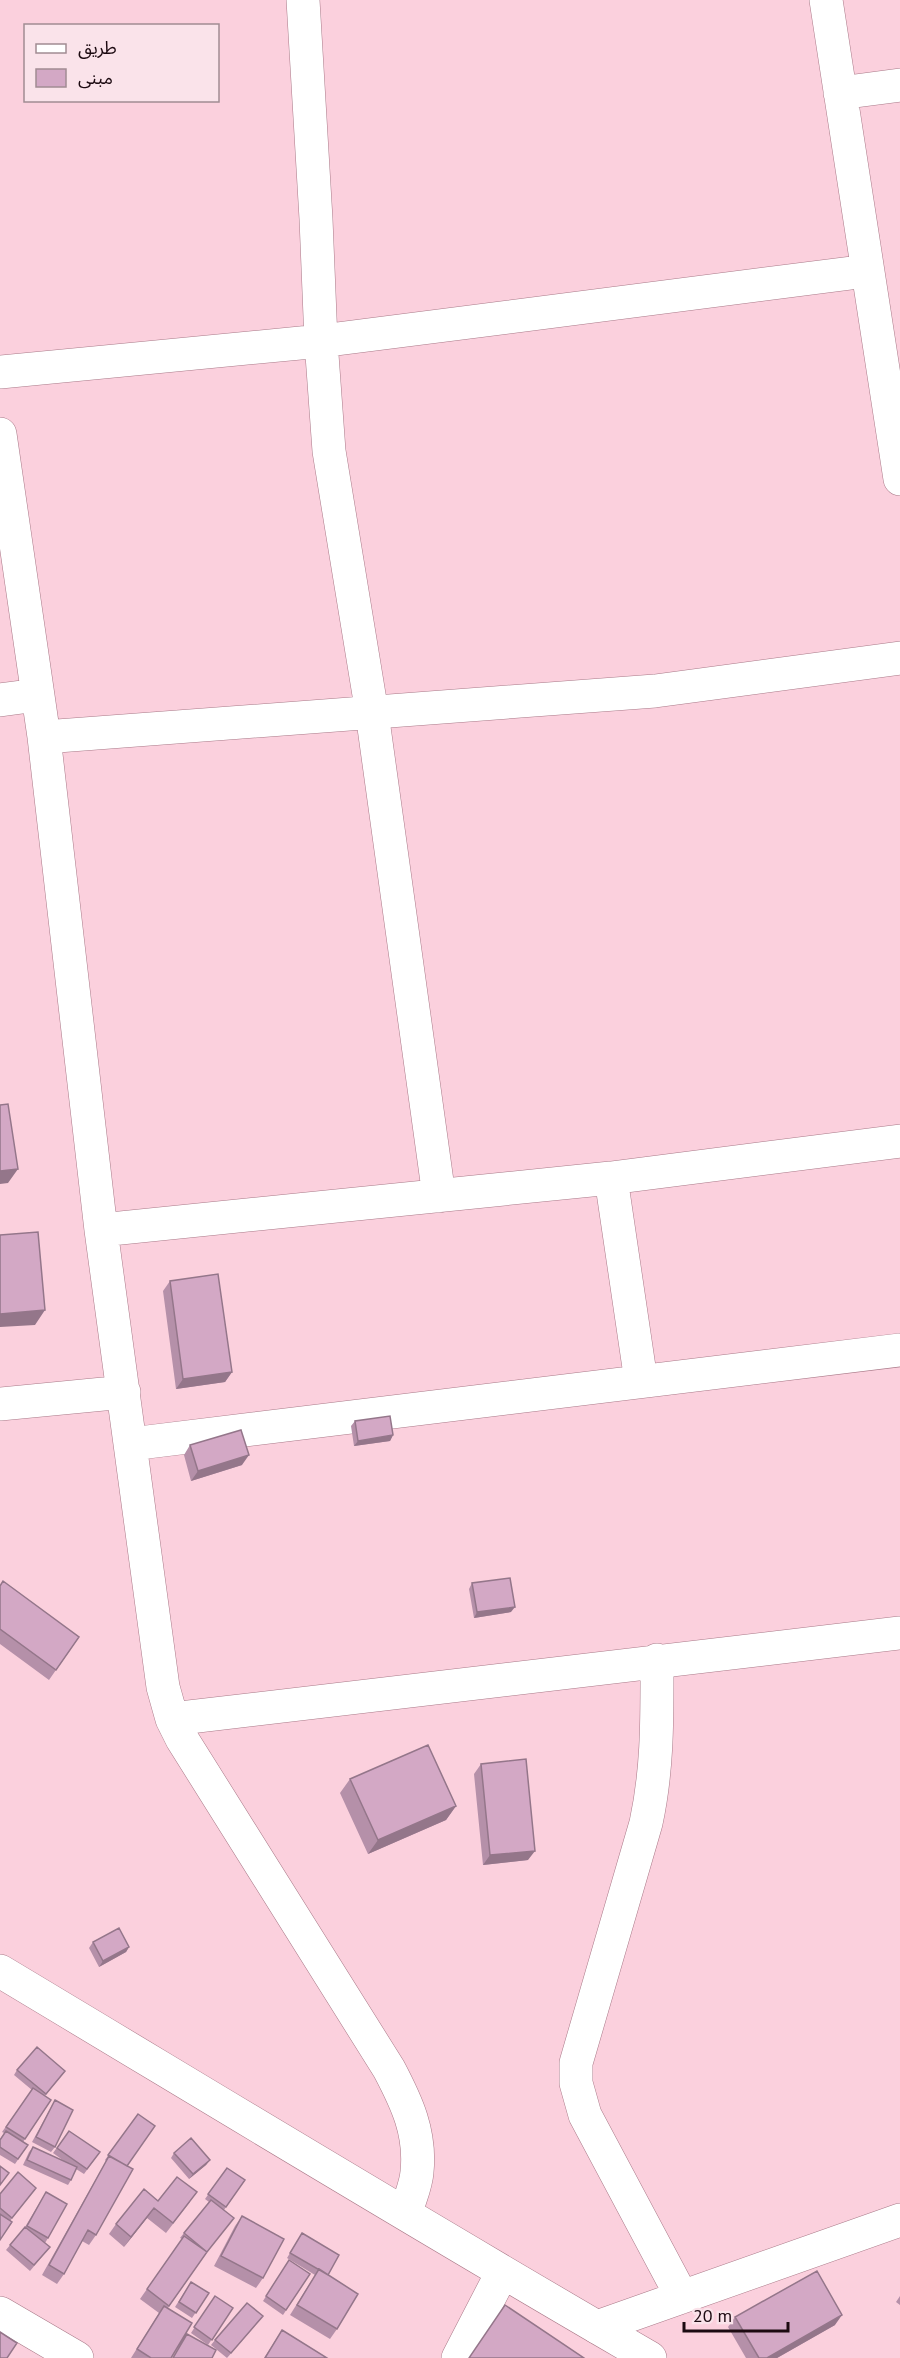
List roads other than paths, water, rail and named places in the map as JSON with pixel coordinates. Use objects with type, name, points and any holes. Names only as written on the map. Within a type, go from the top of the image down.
[{"type":"street","points":[[303,0],[329,451],[372,713],[439,1196]]},
{"type":"street","points":[[826,0],[867,271],[888,327],[900,479]]},
{"type":"street","points":[[840,93],[900,85]]},
{"type":"street","points":[[0,372],[321,341],[867,271]]},
{"type":"street","points":[[0,434],[44,737],[101,1230],[163,1687],[172,1719],[200,1769],[389,2069],[408,2104],[417,2141],[417,2174],[406,2213]]},
{"type":"street","points":[[44,737],[655,691],[900,658]]},
{"type":"street","points":[[0,700],[37,695]]},
{"type":"street","points":[[101,1230],[611,1178],[900,1141]]},
{"type":"street","points":[[611,1178],[641,1381]]},
{"type":"street","points":[[131,1444],[900,1350]]},
{"type":"street","points":[[0,1404],[124,1392]]},
{"type":"street","points":[[172,1719],[900,1633]]},
{"type":"street","points":[[657,1660],[657,1756],[653,1789],[646,1823],[576,2063],[576,2083],[585,2115],[682,2297]]},
{"type":"street","points":[[0,1971],[406,2213],[502,2273],[650,2358]]},
{"type":"street","points":[[597,2327],[900,2220]]},
{"type":"street","points":[[458,2358],[502,2273]]},
{"type":"street","points":[[0,2313],[77,2358]]}]
